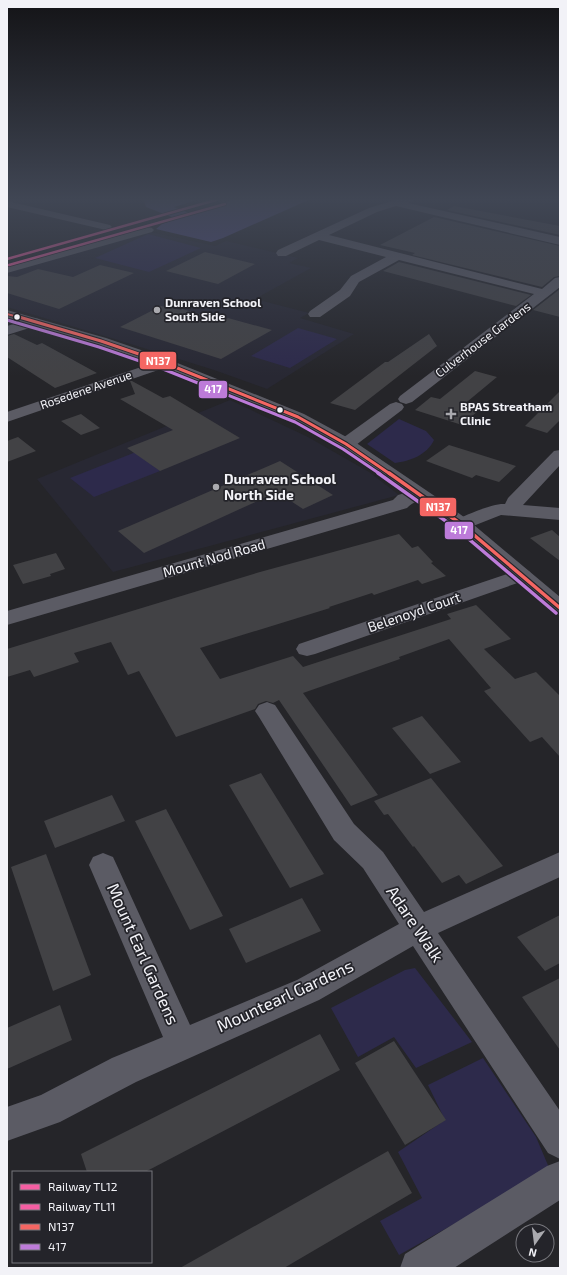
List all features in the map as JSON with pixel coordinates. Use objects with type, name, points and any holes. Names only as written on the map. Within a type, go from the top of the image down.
[{"type":"street","points":[[7,269],[49,258]]},
{"type":"street","points":[[315,314],[344,293],[355,279],[394,258]]},
{"type":"street","points":[[397,258],[544,294]]},
{"type":"street","name":"Culverhouse Gardens","points":[[346,444],[560,281]]},
{"type":"street","points":[[7,314],[101,341],[165,363],[298,417],[346,444],[461,524],[560,608]]},
{"type":"street","points":[[7,330],[34,322]]},
{"type":"street","name":"Rosedene Avenue","points":[[7,417],[165,363]]},
{"type":"street","points":[[461,524],[506,509],[516,502],[560,455]]},
{"type":"street","name":"Mount Nod Road","points":[[7,618],[400,504],[405,499],[419,494]]},
{"type":"street","points":[[506,509],[560,514]]},
{"type":"street","name":"Belenoyd Court","points":[[307,649],[522,575]]},
{"type":"street","name":"Adare Walk","points":[[267,711],[344,832],[373,860],[560,1141]]},
{"type":"street","name":"Mountearl Gardens","points":[[7,1124],[48,1110],[124,1070],[308,990],[418,928],[560,864]]},
{"type":"street","name":"Mount Earl Gardens","points":[[103,865],[182,1044]]},
{"type":"street","points":[[419,1268],[560,1180]]},
{"type":"shaded area","name":"Dunraven School South Side","points":[[56,258],[296,258],[298,258],[289,263],[311,268],[255,299],[309,313],[300,318],[354,334],[267,389],[214,370],[7,307],[7,271]]},
{"type":"shaded area","points":[[95,258],[96,258],[180,258],[149,272]]},
{"type":"shaded area","points":[[298,328],[337,339],[290,368],[251,356]]},
{"type":"shaded area","name":"Dunraven School North Side","points":[[230,400],[308,437],[369,472],[399,495],[113,572],[37,479]]},
{"type":"shaded area","points":[[399,419],[426,431],[434,440],[427,450],[418,456],[406,461],[395,463],[367,444]]},
{"type":"shaded area","points":[[136,452],[160,471],[94,497],[70,478]]},
{"type":"shaded area","points":[[415,968],[472,1042],[416,1068],[394,1037],[358,1057],[331,1008],[405,970]]},
{"type":"shaded area","points":[[483,1058],[536,1137],[550,1170],[399,1255],[380,1221],[422,1198],[398,1152],[445,1120],[428,1085]]},
{"type":"building","points":[[194,258],[228,258],[255,264],[218,284],[166,271]]},
{"type":"building","points":[[422,258],[560,258],[560,276],[554,277],[542,287]]},
{"type":"building","points":[[399,262],[531,295],[516,306],[383,271]]},
{"type":"building","points":[[100,265],[134,273],[59,309],[7,293],[7,276],[17,277],[38,269],[73,277]]},
{"type":"building","points":[[560,289],[560,317],[533,310]]},
{"type":"building","points":[[161,306],[182,309],[224,321],[228,318],[272,330],[221,359],[120,327]]},
{"type":"building","points":[[14,334],[37,345],[42,343],[97,373],[55,388],[7,357],[7,336]]},
{"type":"building","points":[[429,334],[437,346],[355,410],[330,403],[385,362],[388,362]]},
{"type":"building","points":[[475,371],[497,377],[462,406],[479,410],[462,425],[415,410],[431,397],[440,399]]},
{"type":"building","points":[[130,381],[163,398],[170,396],[240,438],[160,471],[127,448],[173,430],[120,399],[135,394]]},
{"type":"building","points":[[560,391],[560,420],[547,433],[525,426]]},
{"type":"building","points":[[81,414],[100,428],[81,435],[61,421]]},
{"type":"building","points":[[18,437],[36,451],[7,462],[7,441]]},
{"type":"building","points":[[449,445],[516,466],[499,482],[476,475],[472,478],[426,461]]},
{"type":"building","points":[[280,461],[333,495],[303,509],[277,492],[144,553],[118,531]]},
{"type":"building","points":[[552,530],[560,537],[560,561],[530,538]]},
{"type":"building","points":[[399,534],[412,548],[418,546],[433,562],[431,563],[446,576],[422,584],[418,580],[374,595],[372,593],[329,607],[330,608],[200,648],[220,679],[293,656],[303,667],[451,619],[447,614],[476,605],[511,639],[484,649],[515,679],[536,672],[560,696],[560,757],[542,737],[530,742],[484,691],[491,688],[449,639],[399,657],[400,659],[303,693],[378,795],[351,806],[279,700],[273,703],[266,701],[258,704],[255,709],[176,737],[139,671],[128,675],[111,642],[74,653],[79,662],[34,677],[30,670],[7,677],[7,649],[260,572]]},
{"type":"building","points":[[56,553],[65,569],[50,574],[51,576],[23,584],[13,565]]},
{"type":"building","points":[[422,716],[461,762],[430,774],[392,728]]},
{"type":"building","points":[[261,773],[324,874],[290,888],[229,785]]},
{"type":"building","points":[[431,778],[503,866],[466,884],[459,875],[442,883],[388,814],[384,815],[374,801]]},
{"type":"building","points":[[112,795],[125,821],[55,848],[44,821]]},
{"type":"building","points":[[166,809],[223,916],[190,930],[135,821]]},
{"type":"building","points":[[46,854],[91,975],[53,991],[11,867]]},
{"type":"building","points":[[302,898],[321,931],[246,963],[229,929]]},
{"type":"building","points":[[560,915],[560,963],[545,971],[517,937]]},
{"type":"building","points":[[560,978],[560,1050],[522,997]]},
{"type":"building","points":[[60,1005],[72,1040],[7,1069],[7,1028]]},
{"type":"building","points":[[320,1034],[340,1070],[147,1171],[87,1171],[81,1154]]},
{"type":"building","points":[[394,1041],[446,1120],[405,1145],[355,1063]]},
{"type":"building","points":[[388,1151],[412,1193],[284,1268],[180,1268]]},
{"type":"rail line","name":"TL12","points":[[7,259],[12,258]]},
{"type":"rail line","name":"TL11","points":[[9,265],[36,258]]},
{"type":"transit line","name":"N137","points":[[7,314],[101,341],[165,363],[298,417],[346,444],[435,505],[461,524],[560,608]]},
{"type":"transit line","name":"417","points":[[7,320],[99,347],[163,369],[295,422],[343,449],[432,510],[457,529],[556,613]]},
{"type":"place","name":"Dunraven School South Side","points":[[157,310]]},
{"type":"place","name":"BPAS Streatham Clinic","points":[[451,414]]},
{"type":"place","name":"Dunraven School North Side","points":[[216,487]]}]
